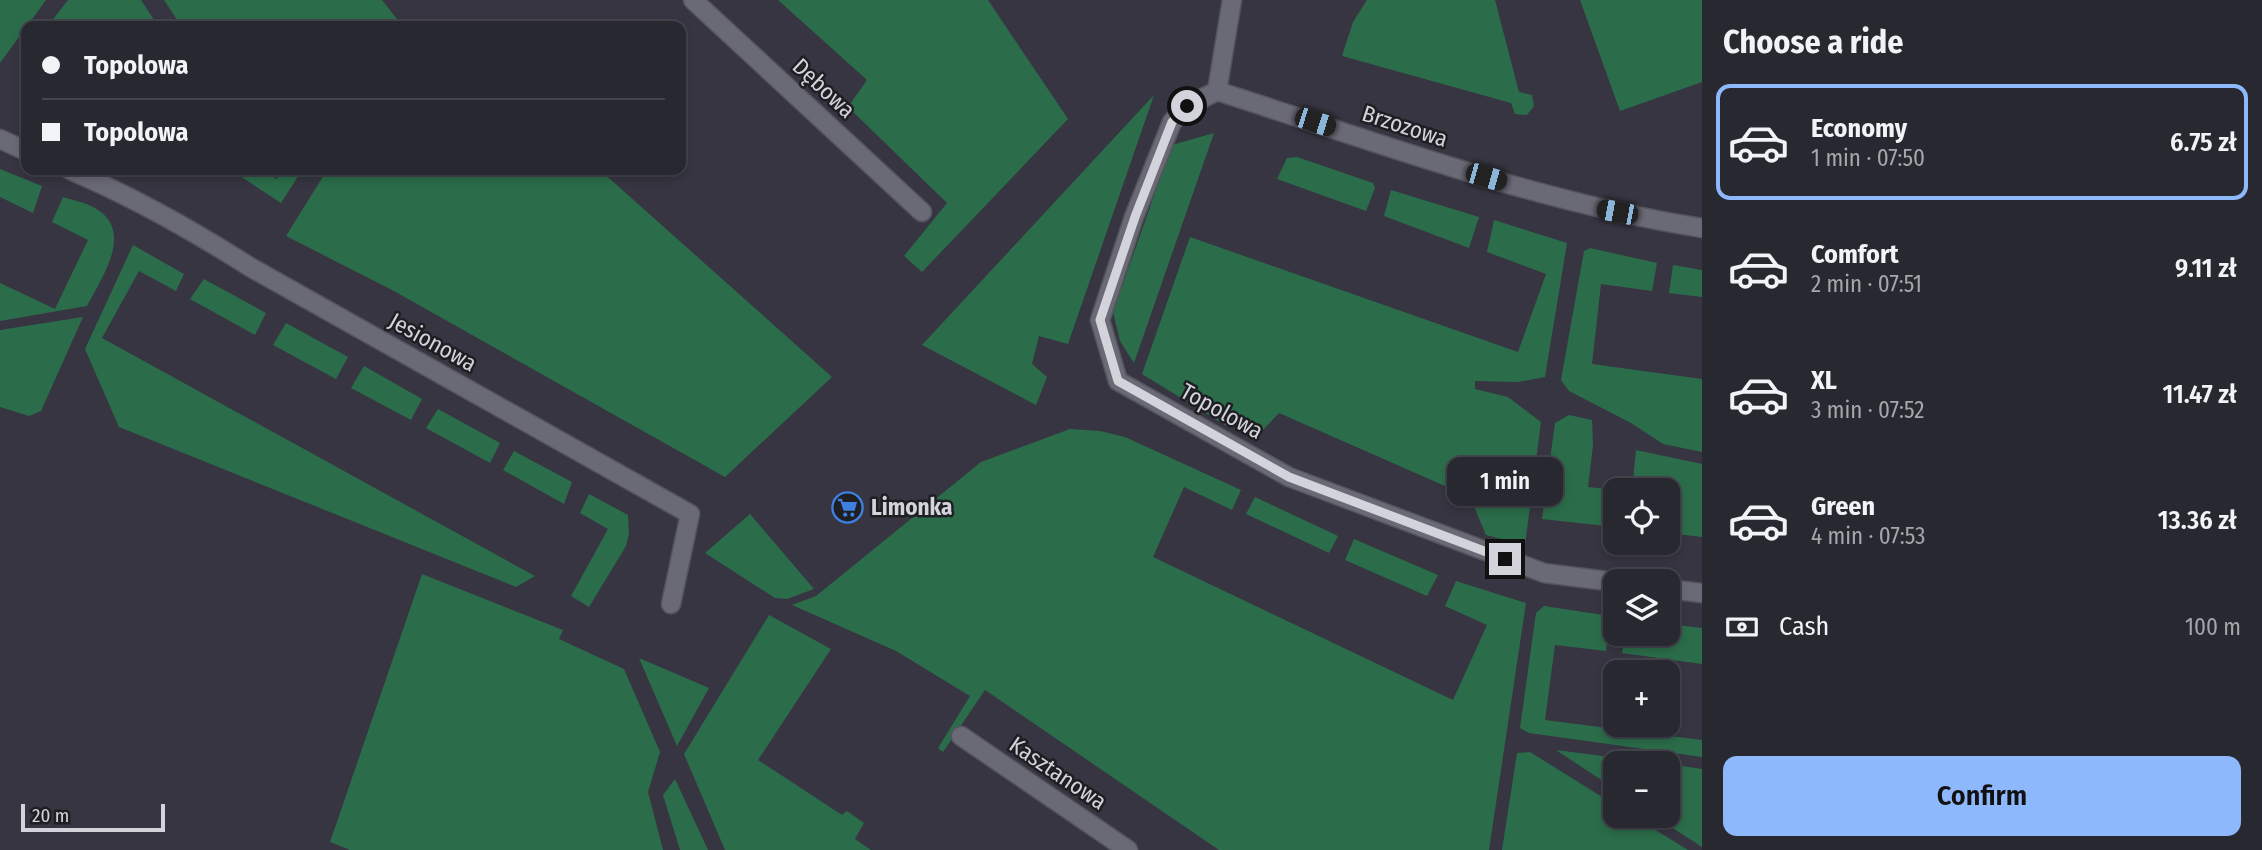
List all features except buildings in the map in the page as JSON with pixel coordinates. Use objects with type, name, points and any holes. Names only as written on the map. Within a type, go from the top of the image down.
[{"type":"street","name":"Dębowa","points":[[693,0],[922,212]]},
{"type":"street","points":[[1217,91],[1232,0]]},
{"type":"street","name":"Brzozowa","points":[[1217,91],[1486,177],[1591,207],[1702,228]]},
{"type":"street","name":"Topolowa","points":[[1217,91],[1187,106],[1172,122],[1135,217],[1100,320],[1118,381],[1289,477],[1544,573],[1603,580]]},
{"type":"street","points":[[0,139],[21,149]]},
{"type":"street","name":"Jesionowa","points":[[82,175],[190,229],[268,278],[690,514],[671,604]]},
{"type":"street","points":[[1680,590],[1702,593]]},
{"type":"street","name":"Kasztanowa","points":[[961,736],[1128,850]]},
{"type":"green space","points":[[0,0],[46,0],[31,21],[21,21],[21,34],[0,63]]},
{"type":"green space","points":[[68,0],[141,0],[155,21],[52,21]]},
{"type":"green space","points":[[164,0],[382,0],[397,19],[396,21],[178,21]]},
{"type":"green space","points":[[778,0],[988,0],[1068,119],[922,272],[904,256],[947,203],[848,107],[867,80]]},
{"type":"green space","points":[[1367,0],[1495,0],[1519,92],[1532,95],[1534,106],[1527,115],[1515,114],[1511,103],[1342,56],[1353,22]]},
{"type":"green space","points":[[1580,0],[1702,0],[1702,82],[1620,111]]},
{"type":"green space","points":[[1154,95],[1068,344],[1039,336],[1032,364],[1047,377],[1036,405],[922,345]]},
{"type":"green space","points":[[1214,133],[1134,363],[1120,341],[1113,312],[1172,145]]},
{"type":"green space","points":[[1297,157],[1373,183],[1375,188],[1366,211],[1277,179],[1287,158]]},
{"type":"green space","points":[[0,169],[42,186],[33,213],[0,197]]},
{"type":"green space","points":[[239,175],[269,175],[277,179],[279,175],[299,175],[281,203]]},
{"type":"green space","points":[[324,175],[606,175],[832,377],[725,477],[392,290],[286,236]]},
{"type":"green space","points":[[1391,190],[1479,217],[1469,248],[1384,216]]},
{"type":"green space","points":[[63,197],[95,208],[107,218],[113,229],[112,255],[100,282],[87,306],[0,321],[0,283],[55,309],[88,240],[52,222]]},
{"type":"green space","points":[[1494,220],[1567,243],[1545,377],[1518,382],[1475,381],[1475,389],[1508,397],[1541,422],[1525,545],[1486,535],[1470,497],[1279,413],[1262,431],[1225,425],[1142,374],[1190,237],[1518,352],[1546,274],[1487,252]]},
{"type":"green space","points":[[133,245],[184,274],[176,291],[139,271],[102,338],[535,576],[516,587],[119,427],[85,349]]},
{"type":"green space","points":[[1590,248],[1657,263],[1652,291],[1601,284],[1592,364],[1702,379],[1702,452],[1663,444],[1631,423],[1569,391],[1561,380],[1584,251]]},
{"type":"green space","points":[[1673,265],[1702,270],[1702,297],[1669,293]]},
{"type":"green space","points":[[204,279],[266,313],[255,335],[190,299]]},
{"type":"green space","points":[[83,317],[41,411],[29,416],[0,407],[0,330]]},
{"type":"green space","points":[[286,323],[348,357],[336,379],[273,345]]},
{"type":"green space","points":[[364,366],[422,399],[411,420],[351,388]]},
{"type":"green space","points":[[438,409],[500,443],[490,463],[426,428]]},
{"type":"green space","points":[[1569,415],[1592,420],[1593,445],[1588,487],[1603,489],[1603,526],[1542,519],[1555,423]]},
{"type":"green space","points":[[1070,429],[1100,431],[1125,437],[1241,490],[1232,510],[1184,487],[1153,557],[1453,700],[1487,625],[1445,606],[1456,581],[1526,603],[1489,850],[1219,850],[985,690],[943,752],[938,748],[970,696],[896,651],[792,605],[816,596],[981,462]]},
{"type":"green space","points":[[1636,450],[1702,464],[1702,537],[1680,534],[1680,478],[1633,478]]},
{"type":"green space","points":[[514,451],[572,482],[564,504],[503,470]]},
{"type":"green space","points":[[589,494],[628,515],[629,534],[626,546],[589,607],[571,596],[608,529],[580,513]]},
{"type":"green space","points":[[1255,497],[1338,536],[1329,553],[1246,514]]},
{"type":"green space","points":[[750,514],[814,589],[787,599],[775,598],[705,553]]},
{"type":"green space","points":[[1354,539],[1438,575],[1427,596],[1345,560]]},
{"type":"green space","points":[[422,574],[563,630],[559,639],[624,669],[660,752],[648,792],[663,850],[350,850],[330,842]]},
{"type":"green space","points":[[1544,606],[1603,615],[1603,646],[1607,646],[1606,651],[1555,645],[1545,720],[1603,727],[1603,737],[1678,737],[1702,740],[1702,757],[1680,754],[1680,751],[1659,751],[1529,733],[1520,728],[1536,613]]},
{"type":"green space","points":[[769,615],[831,649],[758,760],[842,815],[847,811],[864,823],[855,839],[871,850],[725,850],[684,754]]},
{"type":"green space","points":[[1680,625],[1702,628],[1702,664],[1622,653],[1623,646],[1680,646]]},
{"type":"green space","points":[[639,658],[709,688],[677,746]]},
{"type":"green space","points":[[1556,750],[1603,756],[1603,781]]},
{"type":"green space","points":[[1530,752],[1603,798],[1603,828],[1652,828],[1688,850],[1502,850],[1517,753]]},
{"type":"green space","points":[[1680,766],[1702,769],[1702,847],[1673,828],[1680,828]]},
{"type":"green space","points":[[675,779],[708,850],[680,850],[663,795]]},
{"type":"place","name":"Limonka","points":[[848,507]]},
{"type":"route","points":[[1187,106],[1172,122],[1135,217],[1100,320],[1118,381],[1289,477],[1505,559]]}]
